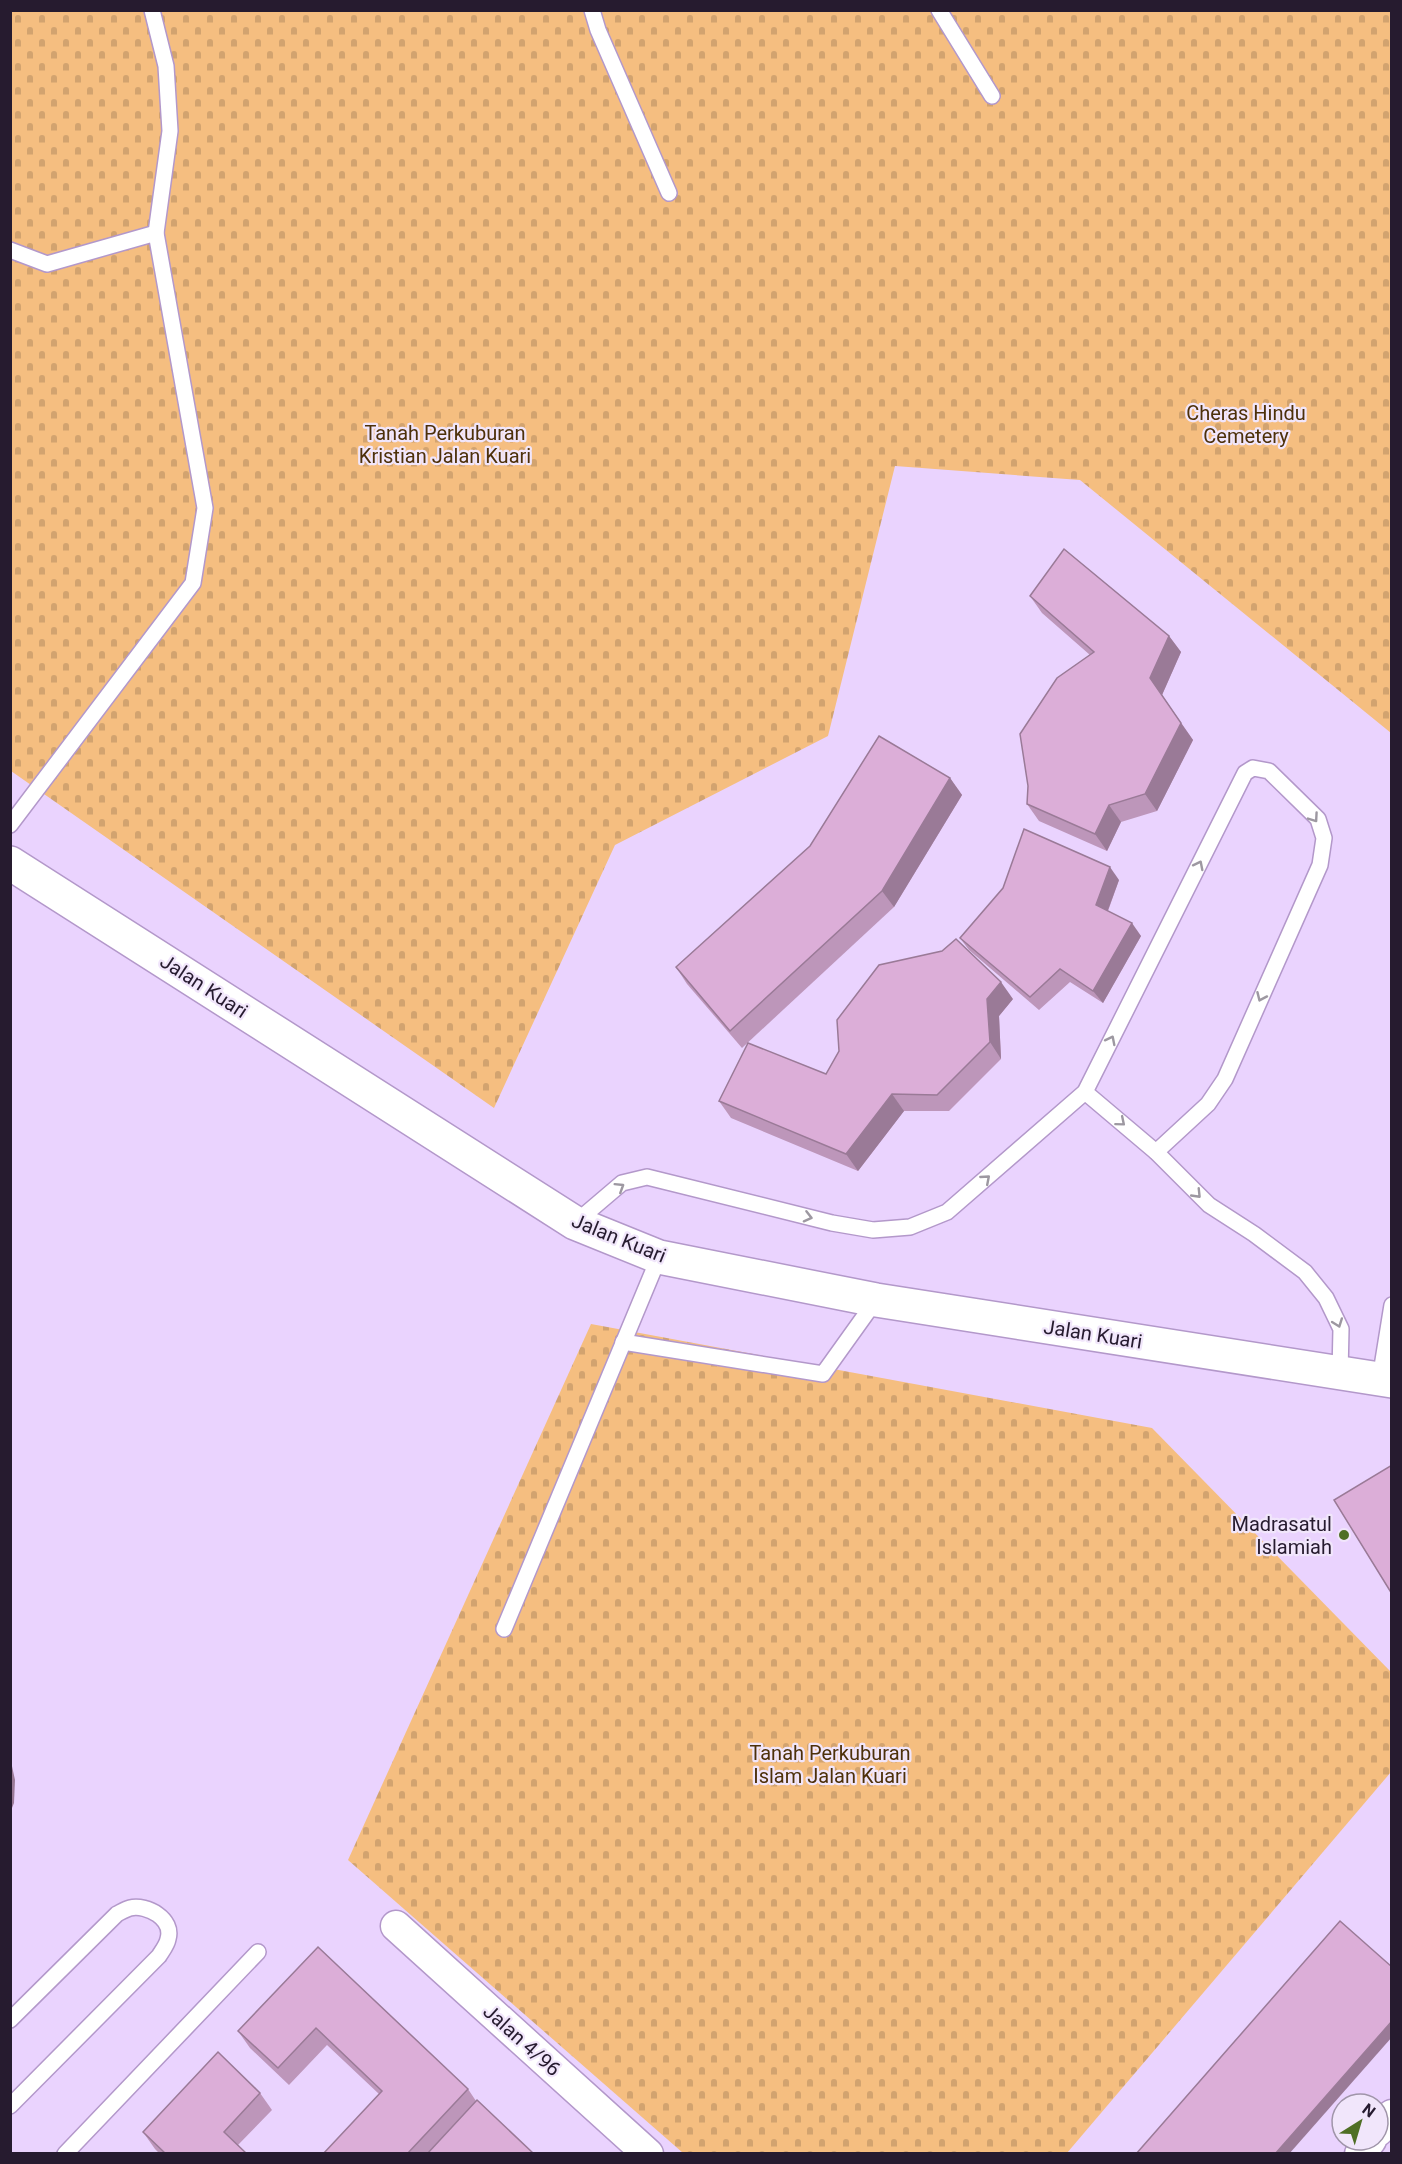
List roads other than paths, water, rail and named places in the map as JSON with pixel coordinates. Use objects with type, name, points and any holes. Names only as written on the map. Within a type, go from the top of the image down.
[{"type":"street","name":"Jalan Kuari","points":[[10,863],[574,1223],[659,1257],[876,1300],[1386,1380]]},
{"type":"street","name":"Jalan 4/96","points":[[396,1926],[648,2154]]},
{"type":"lane","points":[[10,825],[193,583],[205,507],[156,233],[170,130],[166,66],[152,10]]},
{"type":"lane","points":[[592,10],[598,30],[669,193]]},
{"type":"lane","points":[[939,10],[992,96]]},
{"type":"lane","points":[[10,250],[47,264],[156,233]]},
{"type":"lane","points":[[574,1223],[622,1183],[647,1177],[832,1223],[873,1230],[910,1227],[948,1212],[1085,1092],[1245,773],[1253,768],[1269,771],[1318,819],[1324,838],[1320,865],[1225,1079],[1208,1104],[1156,1152]]},
{"type":"lane","points":[[1085,1092],[1156,1152],[1209,1205],[1254,1234],[1305,1272],[1326,1298],[1341,1329],[1340,1372]]},
{"type":"lane","points":[[504,1629],[659,1257]]},
{"type":"lane","points":[[623,1342],[823,1374],[876,1300]]},
{"type":"lane","points":[[1386,1380],[1392,1305]]},
{"type":"lane","points":[[10,2020],[117,1914],[131,1908],[144,1908],[159,1915],[168,1926],[169,1938],[159,1956],[10,2106]]},
{"type":"lane","points":[[65,2154],[258,1952]]},
{"type":"place","name":"Madrasatul Islamiah","points":[[1344,1535]]},
{"type":"park label","name":"Cheras Hindu Cemetery","points":[[1246,424]]},
{"type":"park label","name":"Tanah Perkuburan Kristian Jalan Kuari","points":[[445,444]]},
{"type":"park label","name":"Tanah Perkuburan Islam Jalan Kuari","points":[[830,1764]]}]
